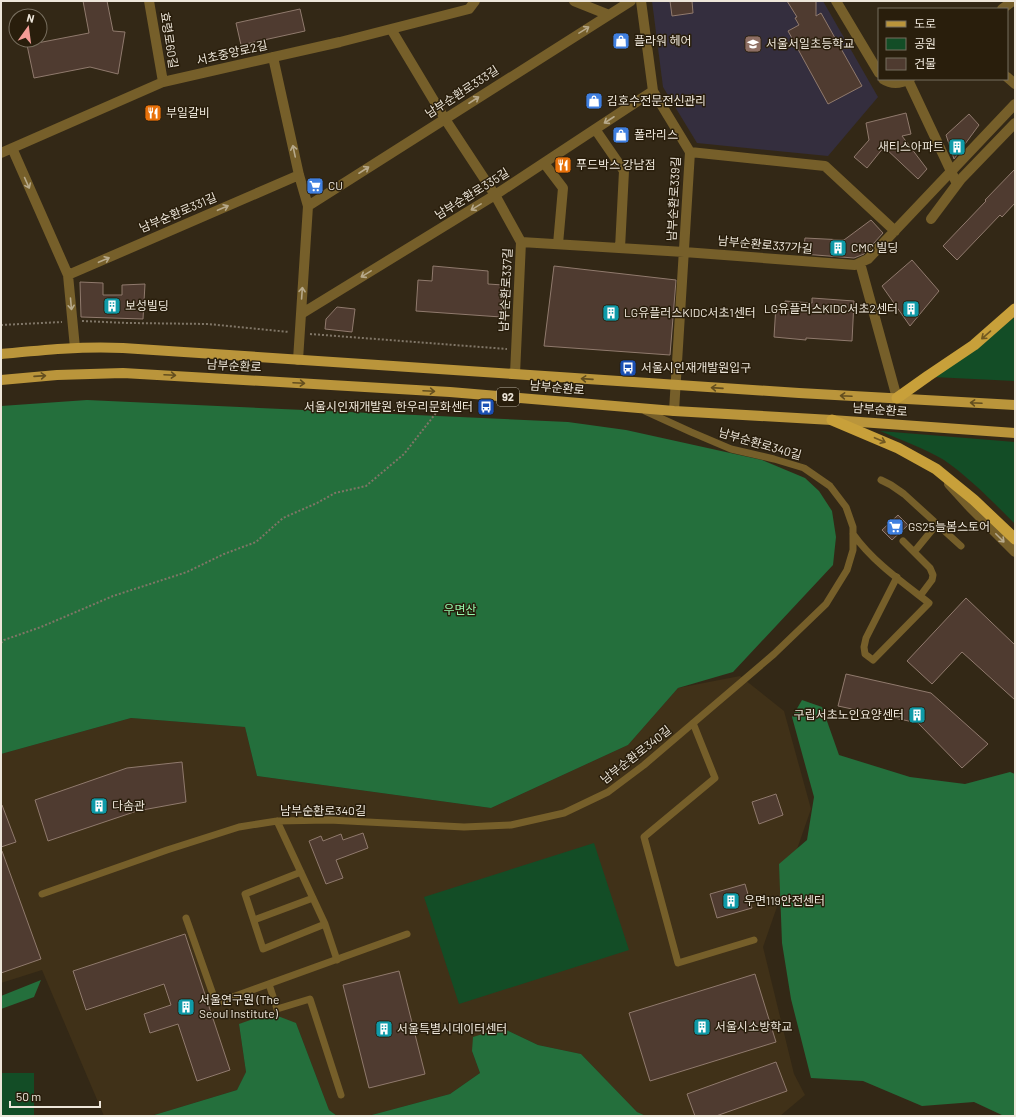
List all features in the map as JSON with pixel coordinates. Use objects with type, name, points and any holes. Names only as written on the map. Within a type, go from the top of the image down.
[{"type":"highway","points":[[897,398],[974,345],[1015,309]]},
{"type":"highway","points":[[832,420],[898,448],[936,469],[974,500],[1015,539]]},
{"type":"main road","name":"남부순환로","points":[[1,354],[75,348],[123,348],[676,385],[1015,405]]},
{"type":"main road","name":"남부순환로","points":[[1,380],[123,373],[450,392],[641,409],[832,420],[1015,433]]},
{"type":"street","name":"효령로60길","points":[[149,1],[163,82]]},
{"type":"street","name":"서초중앙로2길","points":[[1,153],[163,82],[340,42],[469,9],[475,1]]},
{"type":"street","points":[[574,1],[609,15]]},
{"type":"street","name":"남부순환로333길","points":[[308,206],[631,1]]},
{"type":"street","name":"남부순환로339길","points":[[641,1],[653,91],[690,152],[674,411]]},
{"type":"street","points":[[836,1],[878,71]]},
{"type":"street","points":[[1003,8],[1013,1]]},
{"type":"street","name":"남부순환로337길","points":[[391,29],[445,119],[495,195],[521,242],[515,374]]},
{"type":"street","points":[[273,57],[299,175],[308,206],[298,360]]},
{"type":"street","points":[[884,80],[889,83],[898,84],[909,80],[957,184],[931,219],[961,179],[1015,123]]},
{"type":"street","name":"남부순환로335길","points":[[301,314],[495,195],[653,91]]},
{"type":"street","points":[[860,263],[868,259],[1015,104]]},
{"type":"street","points":[[595,129],[624,172],[620,248]]},
{"type":"street","points":[[12,148],[68,275],[75,348]]},
{"type":"street","points":[[690,152],[825,166],[895,231]]},
{"type":"street","points":[[544,163],[564,188],[558,244]]},
{"type":"street","name":"남부순환로331길","points":[[68,275],[299,175]]},
{"type":"street","name":"남부순환로337가길","points":[[521,242],[684,252],[854,265],[860,263]]},
{"type":"street","name":"남부순환로","points":[[860,263],[897,398]]},
{"type":"street","points":[[936,469],[970,507],[1015,552]]},
{"type":"lane","name":"남부순환로340길","points":[[42,894],[232,829],[277,821],[329,820],[472,826],[511,825],[564,814],[608,792],[644,765],[774,654],[826,604],[847,570],[854,550],[853,527],[846,507],[830,486],[804,468],[731,449],[641,409]]},
{"type":"lane","points":[[881,480],[904,494],[961,546]]},
{"type":"lane","points":[[914,552],[936,524]]},
{"type":"lane","points":[[853,534],[868,551],[929,603],[872,660],[865,654],[864,647],[866,638],[897,577]]},
{"type":"lane","points":[[903,542],[930,568],[933,575],[932,580],[920,596]]},
{"type":"lane","points":[[693,723],[715,778],[644,837],[678,963],[754,940]]},
{"type":"lane","points":[[277,821],[325,924],[338,960]]},
{"type":"lane","points":[[301,872],[245,894],[262,949],[325,924]]},
{"type":"lane","points":[[254,920],[313,898]]},
{"type":"lane","points":[[186,918],[216,1003],[407,934]]},
{"type":"lane","points":[[269,984],[277,1008],[310,999],[341,1096]]},
{"type":"path","points":[[1,325],[72,321],[208,324],[300,333],[516,350]]},
{"type":"path","points":[[1,643],[4,640],[41,627],[113,596],[187,572],[224,554],[256,542],[283,518],[318,503],[335,493],[366,486],[404,454],[443,404]]},
{"type":"shaded area","name":"서울서일초등학교","points":[[652,1],[823,1],[878,97],[828,156],[697,143],[663,87]]},
{"type":"shaded area","points":[[740,676],[784,711],[811,809],[763,947],[794,1074],[805,1095],[780,1116],[646,1116],[637,1112],[581,1054],[538,1045],[502,1028],[472,1051],[480,1073],[450,1094],[368,1116],[337,1116],[329,1110],[296,1023],[239,1024],[246,1072],[237,1090],[151,1116],[104,1116],[42,970],[1,983],[1,754],[131,718],[245,727],[257,776],[491,808],[628,745],[678,688]]},
{"type":"green space","points":[[1015,317],[1015,381],[933,377],[966,355]]},
{"type":"green space","name":"우면산","points":[[87,400],[568,422],[626,430],[762,460],[805,478],[819,491],[832,511],[836,537],[833,565],[733,672],[678,688],[628,745],[491,808],[257,776],[245,727],[131,718],[1,754],[1,406]]},
{"type":"green space","points":[[880,431],[1015,442],[1015,524],[972,482],[944,460]]},
{"type":"green space","points":[[802,700],[822,707],[839,755],[910,777],[965,784],[1010,772],[1015,774],[1015,1116],[1004,1116],[974,1102],[922,1106],[863,1081],[811,1078],[791,999],[782,943],[779,864],[807,840],[814,797],[792,717]]},
{"type":"green space","points":[[594,843],[629,950],[459,1004],[424,897]]},
{"type":"green space","points":[[41,980],[34,997],[1,1009],[1,996]]},
{"type":"green space","points":[[270,1013],[296,1023],[329,1110],[337,1116],[151,1116],[237,1090],[246,1072],[239,1024]]},
{"type":"green space","points":[[502,1028],[538,1045],[581,1054],[637,1112],[646,1116],[368,1116],[450,1094],[480,1073],[472,1051],[473,1037]]},
{"type":"green space","points":[[1,1073],[34,1073],[34,1116],[1,1116]]},
{"type":"building","points":[[83,1],[107,1],[113,31],[125,32],[118,74],[90,67],[34,78],[28,48],[48,48],[48,41],[89,33]]},
{"type":"building","points":[[670,1],[692,1],[693,13],[672,16]]},
{"type":"building","points":[[787,1],[816,1],[816,16],[821,13],[862,86],[828,104],[788,31],[799,25],[795,18],[797,17]]},
{"type":"building","points":[[300,9],[305,31],[241,45],[236,23]]},
{"type":"building","points":[[906,113],[911,134],[902,136],[927,169],[918,179],[884,147],[867,168],[854,157],[869,140],[866,123]]},
{"type":"building","name":"새티스아파트","points":[[969,114],[979,125],[954,159],[946,135]]},
{"type":"building","points":[[1015,169],[1015,203],[1002,217],[1000,215],[957,260],[943,246]]},
{"type":"building","name":"CMC 빌딩","points":[[871,220],[883,233],[864,254],[854,258],[803,254],[805,238],[844,240]]},
{"type":"building","name":"LG유플러스KIDC서초2센터","points":[[912,260],[939,291],[910,326],[882,286]]},
{"type":"building","points":[[433,266],[488,271],[488,284],[503,285],[501,317],[416,311],[418,280],[432,281]]},
{"type":"building","name":"LG유플러스KIDC서초1센터","points":[[554,266],[676,280],[670,355],[544,346]]},
{"type":"building","name":"보성빌딩","points":[[80,282],[103,283],[103,295],[122,295],[122,285],[145,284],[143,319],[81,317]]},
{"type":"building","points":[[812,298],[854,301],[852,341],[806,338],[806,340],[774,337],[776,305],[784,306],[785,301],[812,303]]},
{"type":"building","points":[[337,307],[355,309],[352,332],[325,329],[326,319]]},
{"type":"building","name":"GS25늘봄스토어","points":[[898,515],[908,525],[892,540],[882,530]]},
{"type":"building","points":[[966,598],[1015,645],[1015,700],[962,652],[932,684],[907,661]]},
{"type":"building","name":"구립서초노인요양센터","points":[[846,674],[931,693],[988,744],[962,768],[918,723],[838,706]]},
{"type":"building","name":"다솜관","points":[[182,762],[186,802],[137,811],[48,841],[35,800],[127,768]]},
{"type":"building","points":[[776,794],[783,815],[759,824],[752,802]]},
{"type":"building","points":[[1,805],[16,842],[1,847]]},
{"type":"building","points":[[363,833],[368,848],[336,860],[343,878],[326,884],[309,841],[321,836],[323,841],[341,834],[343,840]]},
{"type":"building","points":[[2,851],[41,959],[1,973],[1,852]]},
{"type":"building","name":"우면119안전센터","points":[[745,884],[752,908],[717,918],[710,894]]},
{"type":"building","name":"서울연구원 (The Seoul Institute)","points":[[185,934],[230,1070],[197,1081],[178,1024],[150,1033],[144,1014],[171,1005],[164,984],[86,1010],[73,971]]},
{"type":"building","name":"서울특별시데이터센터","points":[[399,971],[425,1074],[369,1088],[343,985]]},
{"type":"building","name":"서울시소방학교","points":[[755,974],[776,1042],[650,1081],[629,1013]]},
{"type":"building","points":[[776,1062],[787,1091],[716,1116],[695,1116],[687,1094]]},
{"type":"place","name":"플라워 헤어","points":[[621,41]]},
{"type":"place","name":"서울서일초등학교","points":[[753,44]]},
{"type":"place","name":"김호수전문전신관리","points":[[594,101]]},
{"type":"place","name":"부일갈비","points":[[153,113]]},
{"type":"place","name":"폴라리스","points":[[621,135]]},
{"type":"place","name":"새티스아파트","points":[[957,147]]},
{"type":"place","name":"푸드박스 강남점","points":[[563,165]]},
{"type":"place","name":"CU","points":[[315,186]]},
{"type":"place","name":"CMC 빌딩","points":[[838,248]]},
{"type":"place","name":"보성빌딩","points":[[112,306]]},
{"type":"place","name":"LG유플러스KIDC서초2센터","points":[[911,309]]},
{"type":"place","name":"LG유플러스KIDC서초1센터","points":[[611,313]]},
{"type":"place","name":"서울시인재개발원입구","points":[[628,368]]},
{"type":"place","name":"서울시인재개발원.한우리문화센터","points":[[486,407]]},
{"type":"place","name":"GS25늘봄스토어","points":[[895,527]]},
{"type":"place","name":"구립서초노인요양센터","points":[[917,715]]},
{"type":"place","name":"다솜관","points":[[99,806]]},
{"type":"place","name":"우면119안전센터","points":[[731,901]]},
{"type":"place","name":"서울연구원 (The Seoul Institute)","points":[[186,1007]]},
{"type":"place","name":"서울시소방학교","points":[[702,1027]]},
{"type":"place","name":"서울특별시데이터센터","points":[[384,1029]]}]
